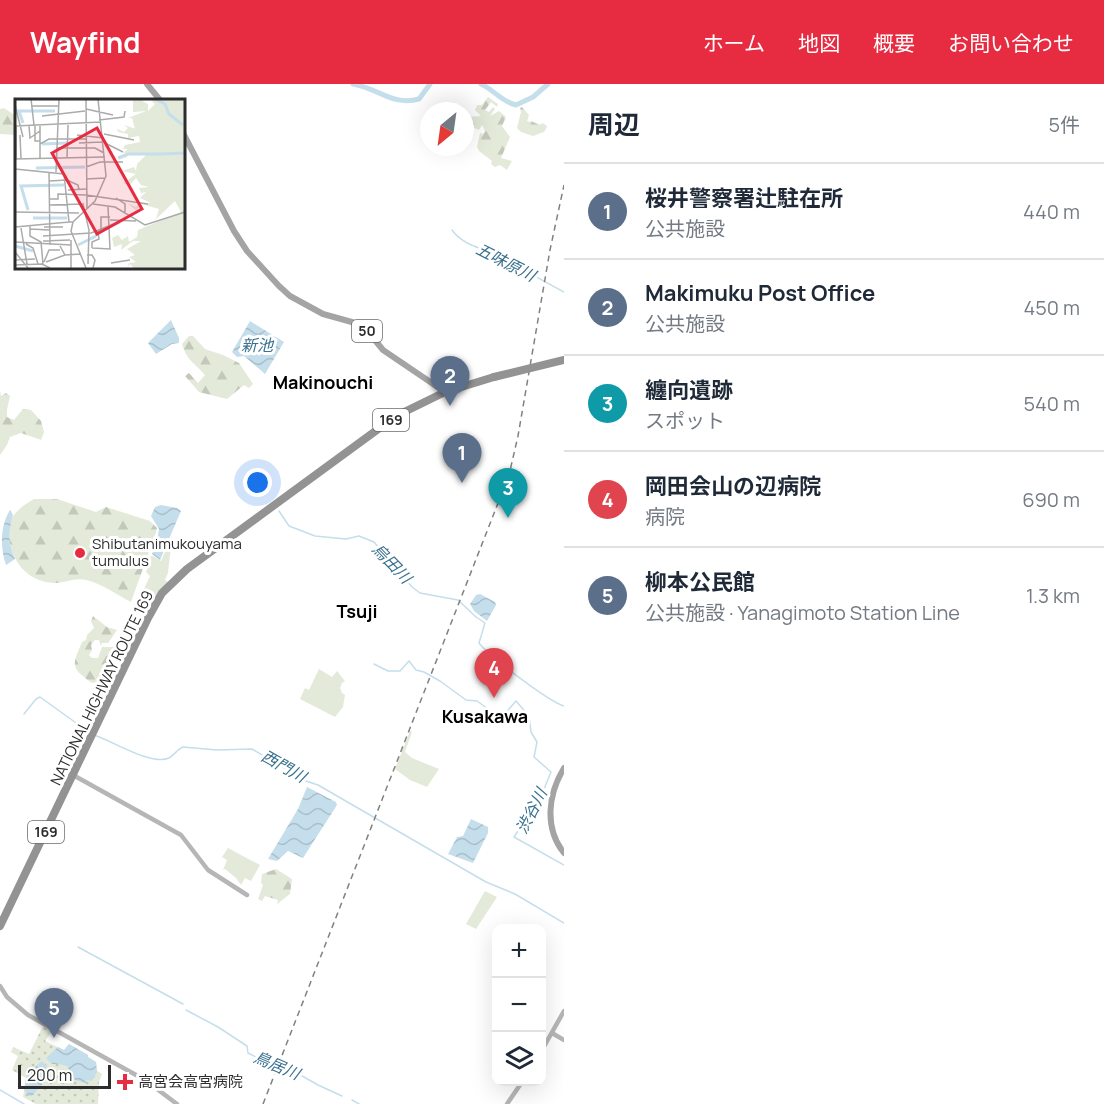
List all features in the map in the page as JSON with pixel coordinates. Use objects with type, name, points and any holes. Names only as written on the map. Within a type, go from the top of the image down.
[{"type":"highway","name":"NATIONAL HIGHWAY ROUTE 169","points":[[0,926],[150,612],[162,593],[178,577],[231,536],[396,416],[445,392],[564,360]]},
{"type":"main road","points":[[147,84],[159,99]]},
{"type":"main road","name":"50","points":[[184,135],[234,231],[247,251],[279,286],[290,296],[323,314],[359,324],[383,350],[445,392]]},
{"type":"main road","points":[[564,768],[550,804],[550,816],[555,837],[564,853]]},
{"type":"street","points":[[72,775],[181,835],[207,870],[247,895]]},
{"type":"street","points":[[0,986],[8,997],[28,1015],[145,1080],[177,1104]]},
{"type":"street","points":[[546,1043],[564,1011]]},
{"type":"street","points":[[552,1033],[564,1040]]},
{"type":"street","points":[[507,1104],[519,1086]]},
{"type":"green space","points":[[488,97],[498,104],[497,107],[491,102],[485,110],[489,112],[493,107],[495,109],[490,116],[499,111],[506,117],[502,126],[510,137],[501,158],[512,161],[507,170],[500,165],[495,167],[491,164],[492,161],[477,147],[480,133],[483,134],[485,131],[482,125],[479,130],[474,127],[474,116],[481,116],[475,110],[477,105],[482,105]]},
{"type":"green space","points":[[522,107],[529,115],[527,121],[546,125],[544,132],[533,136],[517,128]]},
{"type":"green space","points":[[4,108],[15,115],[15,135],[0,134],[0,109]]},
{"type":"green space","points":[[189,336],[193,336],[205,349],[239,363],[253,384],[249,388],[244,385],[227,399],[199,392],[185,376],[189,373],[198,383],[205,375],[184,350],[182,344]]},
{"type":"green space","points":[[0,390],[1,396],[6,393],[10,396],[7,417],[14,420],[23,409],[31,410],[41,421],[44,432],[41,440],[21,433],[10,437],[0,455]]},
{"type":"green space","name":"Shibutanimukouyama tumulus","points":[[34,499],[57,499],[96,512],[106,507],[150,521],[157,528],[131,602],[92,582],[78,579],[58,583],[44,582],[28,574],[22,568],[10,544],[10,522],[16,513]]},
{"type":"green space","points":[[172,536],[168,573],[165,580],[169,583],[150,611],[138,607],[136,606],[150,576],[146,572],[150,563],[147,562],[148,557],[153,556],[161,561]]},
{"type":"green space","points":[[93,616],[107,627],[117,630],[108,643],[102,643],[101,646],[99,640],[95,640],[91,645],[92,650],[89,655],[92,658],[98,658],[102,647],[115,649],[112,672],[105,679],[92,683],[80,673],[75,666],[75,661],[82,642],[94,628],[91,621]]},
{"type":"green space","points":[[319,669],[332,677],[337,671],[345,681],[340,688],[345,695],[343,707],[335,717],[300,699],[305,688],[309,690]]},
{"type":"green space","points":[[410,731],[412,732],[405,752],[412,758],[439,769],[427,787],[410,780],[395,769]]},
{"type":"green space","points":[[228,848],[260,865],[251,881],[245,878],[241,885],[236,878],[225,869],[223,870],[227,860],[222,857]]},
{"type":"green space","points":[[276,869],[292,879],[290,894],[277,904],[278,900],[265,896],[262,901],[258,899],[263,885],[261,883],[262,874]]},
{"type":"green space","points":[[485,891],[497,897],[476,929],[466,924]]},
{"type":"green space","points":[[43,1026],[52,1031],[45,1041],[64,1050],[69,1044],[96,1062],[97,1071],[102,1074],[99,1082],[98,1104],[36,1104],[23,1097],[26,1078],[12,1070],[18,1056],[11,1052],[13,1047],[29,1054]]},
{"type":"water","points":[[171,320],[179,343],[172,344],[156,354],[148,343]]},
{"type":"water","name":"新池","points":[[250,321],[284,342],[265,374],[244,356],[237,357],[232,352]]},
{"type":"water","points":[[161,505],[181,511],[160,560],[152,554],[159,529],[151,516],[155,507]]},
{"type":"water","points":[[10,510],[13,515],[10,542],[15,559],[6,565],[2,537],[4,523]]},
{"type":"water","points":[[480,594],[495,602],[496,605],[487,621],[474,611],[470,604],[476,595]]},
{"type":"water","points":[[307,787],[336,802],[337,805],[303,858],[288,851],[277,861],[268,859],[298,809]]},
{"type":"water","points":[[471,819],[488,827],[488,833],[473,863],[448,854],[457,837],[463,836]]},
{"type":"water","points":[[69,1044],[96,1062],[97,1072],[92,1081],[87,1080],[85,1083],[75,1080],[67,1066],[52,1064],[46,1058],[58,1047],[64,1050]]},
{"type":"water","points":[[42,1061],[47,1066],[42,1073],[42,1085],[32,1096],[29,1096],[24,1090],[27,1074]]},
{"type":"waterway","points":[[353,84],[393,99],[410,101],[419,99],[430,84]]},
{"type":"waterway","points":[[481,84],[516,105],[533,97],[548,84]]},
{"type":"waterway","name":"五味原川","points":[[452,230],[467,243],[487,250],[564,292]]},
{"type":"waterway","name":"烏田川","points":[[279,511],[289,526],[315,536],[346,539],[359,536],[374,542],[412,587],[420,593],[458,600],[485,623],[479,643],[485,650],[533,688],[564,706]]},
{"type":"waterway","name":"渋谷川","points":[[374,664],[388,671],[400,671],[409,661],[416,670],[440,681],[466,700],[477,701],[501,718],[516,701],[529,716],[531,732],[537,742],[534,757],[551,772],[542,794],[514,837],[564,865]]},
{"type":"waterway","name":"西門川","points":[[24,714],[40,697],[90,733]]},
{"type":"waterway","name":"西門川","points":[[94,735],[142,756],[161,760],[169,758],[183,747],[217,750],[252,749],[486,882],[515,894],[564,923]]},
{"type":"waterway","name":"鳥居川","points":[[78,947],[183,1004]]},
{"type":"waterway","name":"鳥居川","points":[[186,1010],[247,1046],[248,1053],[268,1063],[283,1065],[342,1096]]},
{"type":"waterway","points":[[0,1090],[24,1104]]},
{"type":"waterway","name":"鳥居川","points":[[352,1100],[359,1104]]},
{"type":"railway","points":[[263,1104],[509,475],[564,185]]},
{"type":"place","name":"Makimuku Post Office","points":[[450,406]]},
{"type":"place","name":"桜井警察署辻駐在所","points":[[462,483]]},
{"type":"place","name":"纏向遺跡","points":[[508,518]]},
{"type":"place","name":"Shibutanimukouyama tumulus","points":[[80,553]]},
{"type":"place","name":"岡田会山の辺病院","points":[[494,698]]},
{"type":"place","name":"柳本公民館","points":[[54,1038]]},
{"type":"place","name":"高宮会高宮病院","points":[[125,1082]]},
{"type":"district","name":"Makinouchi","points":[[323,383]]},
{"type":"district","name":"Tsuji","points":[[357,612]]},
{"type":"district","name":"Kusakawa","points":[[485,717]]}]
